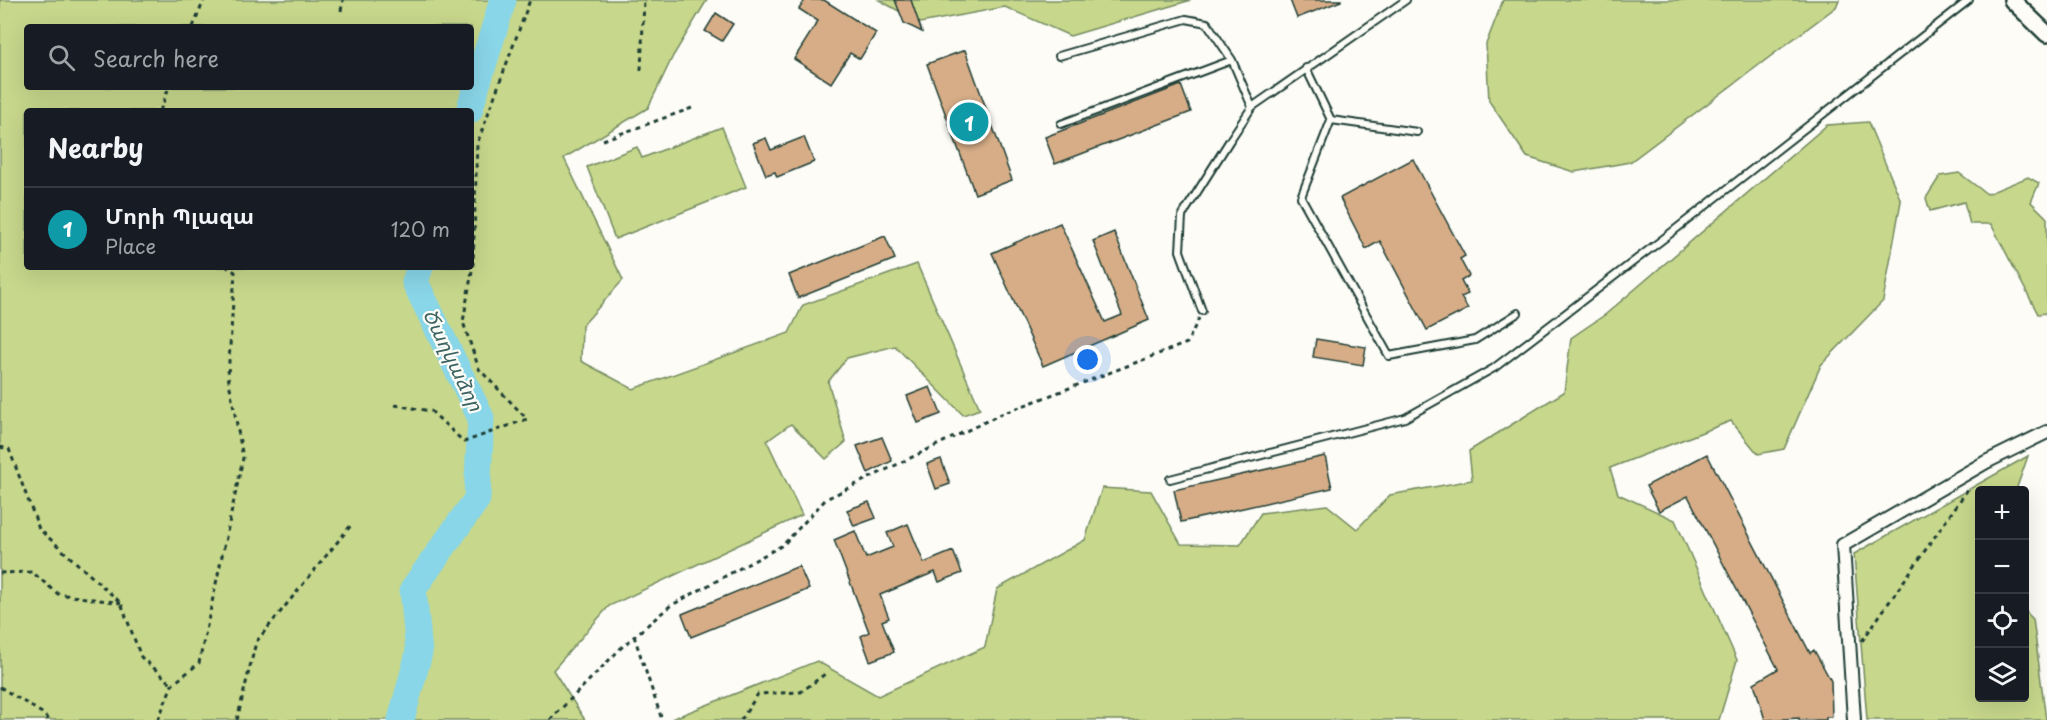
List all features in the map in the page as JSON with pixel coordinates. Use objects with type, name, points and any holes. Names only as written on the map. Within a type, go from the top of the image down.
[{"type":"street","points":[[2012,0],[2047,34]]},
{"type":"street","points":[[1854,720],[1843,545],[1986,462],[2047,432]]},
{"type":"lane","points":[[1202,311],[1180,251],[1182,216],[1251,107],[1406,0]]},
{"type":"lane","points":[[1170,479],[1405,418],[1494,368],[1969,0]]},
{"type":"lane","points":[[1059,56],[1186,19],[1207,23],[1232,60],[1251,107]]},
{"type":"lane","points":[[1061,124],[1232,60]]},
{"type":"lane","points":[[1306,68],[1331,120],[1301,197],[1389,356],[1475,340],[1518,313]]},
{"type":"lane","points":[[1331,120],[1417,132]]},
{"type":"path","points":[[194,24],[204,0]]},
{"type":"path","points":[[341,11],[343,0]]},
{"type":"path","points":[[474,235],[477,144],[530,0]]},
{"type":"path","points":[[641,70],[644,0]]},
{"type":"path","points":[[161,108],[168,90]]},
{"type":"path","points":[[603,140],[692,108]]},
{"type":"path","points":[[158,720],[172,685],[199,663],[243,458],[228,376],[235,272],[232,270]]},
{"type":"path","points":[[395,405],[431,411],[464,442],[527,419],[478,369],[463,322],[472,270]]},
{"type":"path","points":[[550,720],[634,636],[670,606],[783,544],[826,499],[999,415],[1187,343],[1202,311]]},
{"type":"path","points":[[0,447],[9,449],[39,529],[121,603],[141,657],[172,685]]},
{"type":"path","points":[[1876,623],[1986,462]]},
{"type":"path","points":[[237,720],[256,642],[352,524]]},
{"type":"path","points":[[0,573],[32,572],[58,594],[121,603]]},
{"type":"path","points":[[634,636],[662,720]]},
{"type":"path","points":[[741,720],[758,694],[801,692],[825,674]]},
{"type":"path","points":[[0,687],[42,712],[49,720]]},
{"type":"green space","points":[[0,0],[707,0],[673,56],[648,108],[564,158],[623,280],[582,326],[581,361],[633,389],[789,333],[803,305],[917,264],[980,409],[963,415],[895,346],[847,358],[828,382],[846,442],[826,459],[791,424],[767,441],[802,515],[609,606],[553,670],[585,720],[0,720]]},
{"type":"green space","points":[[879,0],[1191,0],[1070,36],[1005,7],[920,23]]},
{"type":"green space","points":[[1503,0],[1839,0],[1836,7],[1630,162],[1574,172],[1527,157],[1489,101],[1486,44]]},
{"type":"green space","points":[[1868,122],[1901,201],[1883,301],[1821,365],[1784,449],[1758,454],[1731,421],[1610,468],[1618,494],[1675,520],[1737,660],[1719,720],[669,720],[817,661],[878,696],[985,647],[997,589],[1085,540],[1102,488],[1151,491],[1181,544],[1240,545],[1261,513],[1327,505],[1357,529],[1390,495],[1472,480],[1469,451],[1564,392],[1571,338],[1606,314],[1827,125]]},
{"type":"green space","points":[[722,127],[746,187],[615,239],[587,167],[637,147],[642,158]]},
{"type":"green space","points":[[1959,173],[1987,194],[2028,177],[2039,183],[2031,202],[2047,218],[2047,313],[2038,314],[1991,224],[1970,224],[1964,202],[1930,211],[1926,198],[1940,176]]},
{"type":"green space","points":[[2028,456],[2017,486],[1975,486],[1975,702],[2029,702],[2029,615],[2033,619],[2046,720],[1867,720],[1854,554]]},
{"type":"building","points":[[805,0],[824,0],[876,33],[860,59],[850,53],[831,83],[794,59],[818,21],[799,9]]},
{"type":"building","points":[[895,0],[911,0],[922,32],[904,23]]},
{"type":"building","points":[[1290,0],[1341,0],[1341,1],[1297,18]]},
{"type":"building","points":[[716,13],[733,24],[722,41],[705,31]]},
{"type":"building","points":[[965,50],[1012,180],[975,194],[927,64]]},
{"type":"building","points":[[1181,85],[1191,112],[1055,164],[1045,137]]},
{"type":"building","points":[[804,137],[814,162],[777,177],[775,172],[766,175],[753,143],[766,138],[771,150]]},
{"type":"building","points":[[1413,159],[1465,256],[1460,259],[1469,276],[1461,281],[1468,294],[1461,297],[1468,309],[1427,330],[1380,241],[1366,249],[1340,198]]},
{"type":"building","points":[[1060,223],[1105,322],[1122,315],[1093,241],[1114,232],[1149,320],[1043,366],[992,253]]},
{"type":"building","points":[[885,236],[895,259],[798,298],[789,275]]},
{"type":"building","points":[[1316,339],[1366,347],[1363,365],[1313,357]]},
{"type":"building","points":[[930,387],[941,414],[918,423],[907,396]]},
{"type":"building","points":[[882,437],[892,461],[868,473],[857,446]]},
{"type":"building","points":[[1707,454],[1810,653],[1814,650],[1831,681],[1832,717],[1826,717],[1826,720],[1799,720],[1799,718],[1765,720],[1754,683],[1778,669],[1688,496],[1659,511],[1646,486]]},
{"type":"building","points":[[1325,456],[1332,488],[1181,522],[1174,490]]},
{"type":"building","points":[[941,459],[950,484],[936,489],[927,464]]},
{"type":"building","points":[[869,502],[876,518],[854,526],[847,510]]},
{"type":"building","points":[[908,524],[924,563],[953,551],[962,573],[939,582],[935,572],[880,595],[889,618],[882,621],[894,652],[870,661],[861,636],[869,632],[834,540],[855,531],[866,558],[893,547],[887,533]]},
{"type":"building","points":[[799,566],[809,589],[691,637],[682,614]]},
{"type":"waterway","name":"Ծաղկաձոր","points":[[470,108],[503,0]]},
{"type":"waterway","name":"Ծաղկաձոր","points":[[401,720],[419,653],[413,589],[477,499],[481,418],[415,282],[419,270]]},
{"type":"place","name":"Մորի Պլազա","points":[[969,122]]}]
